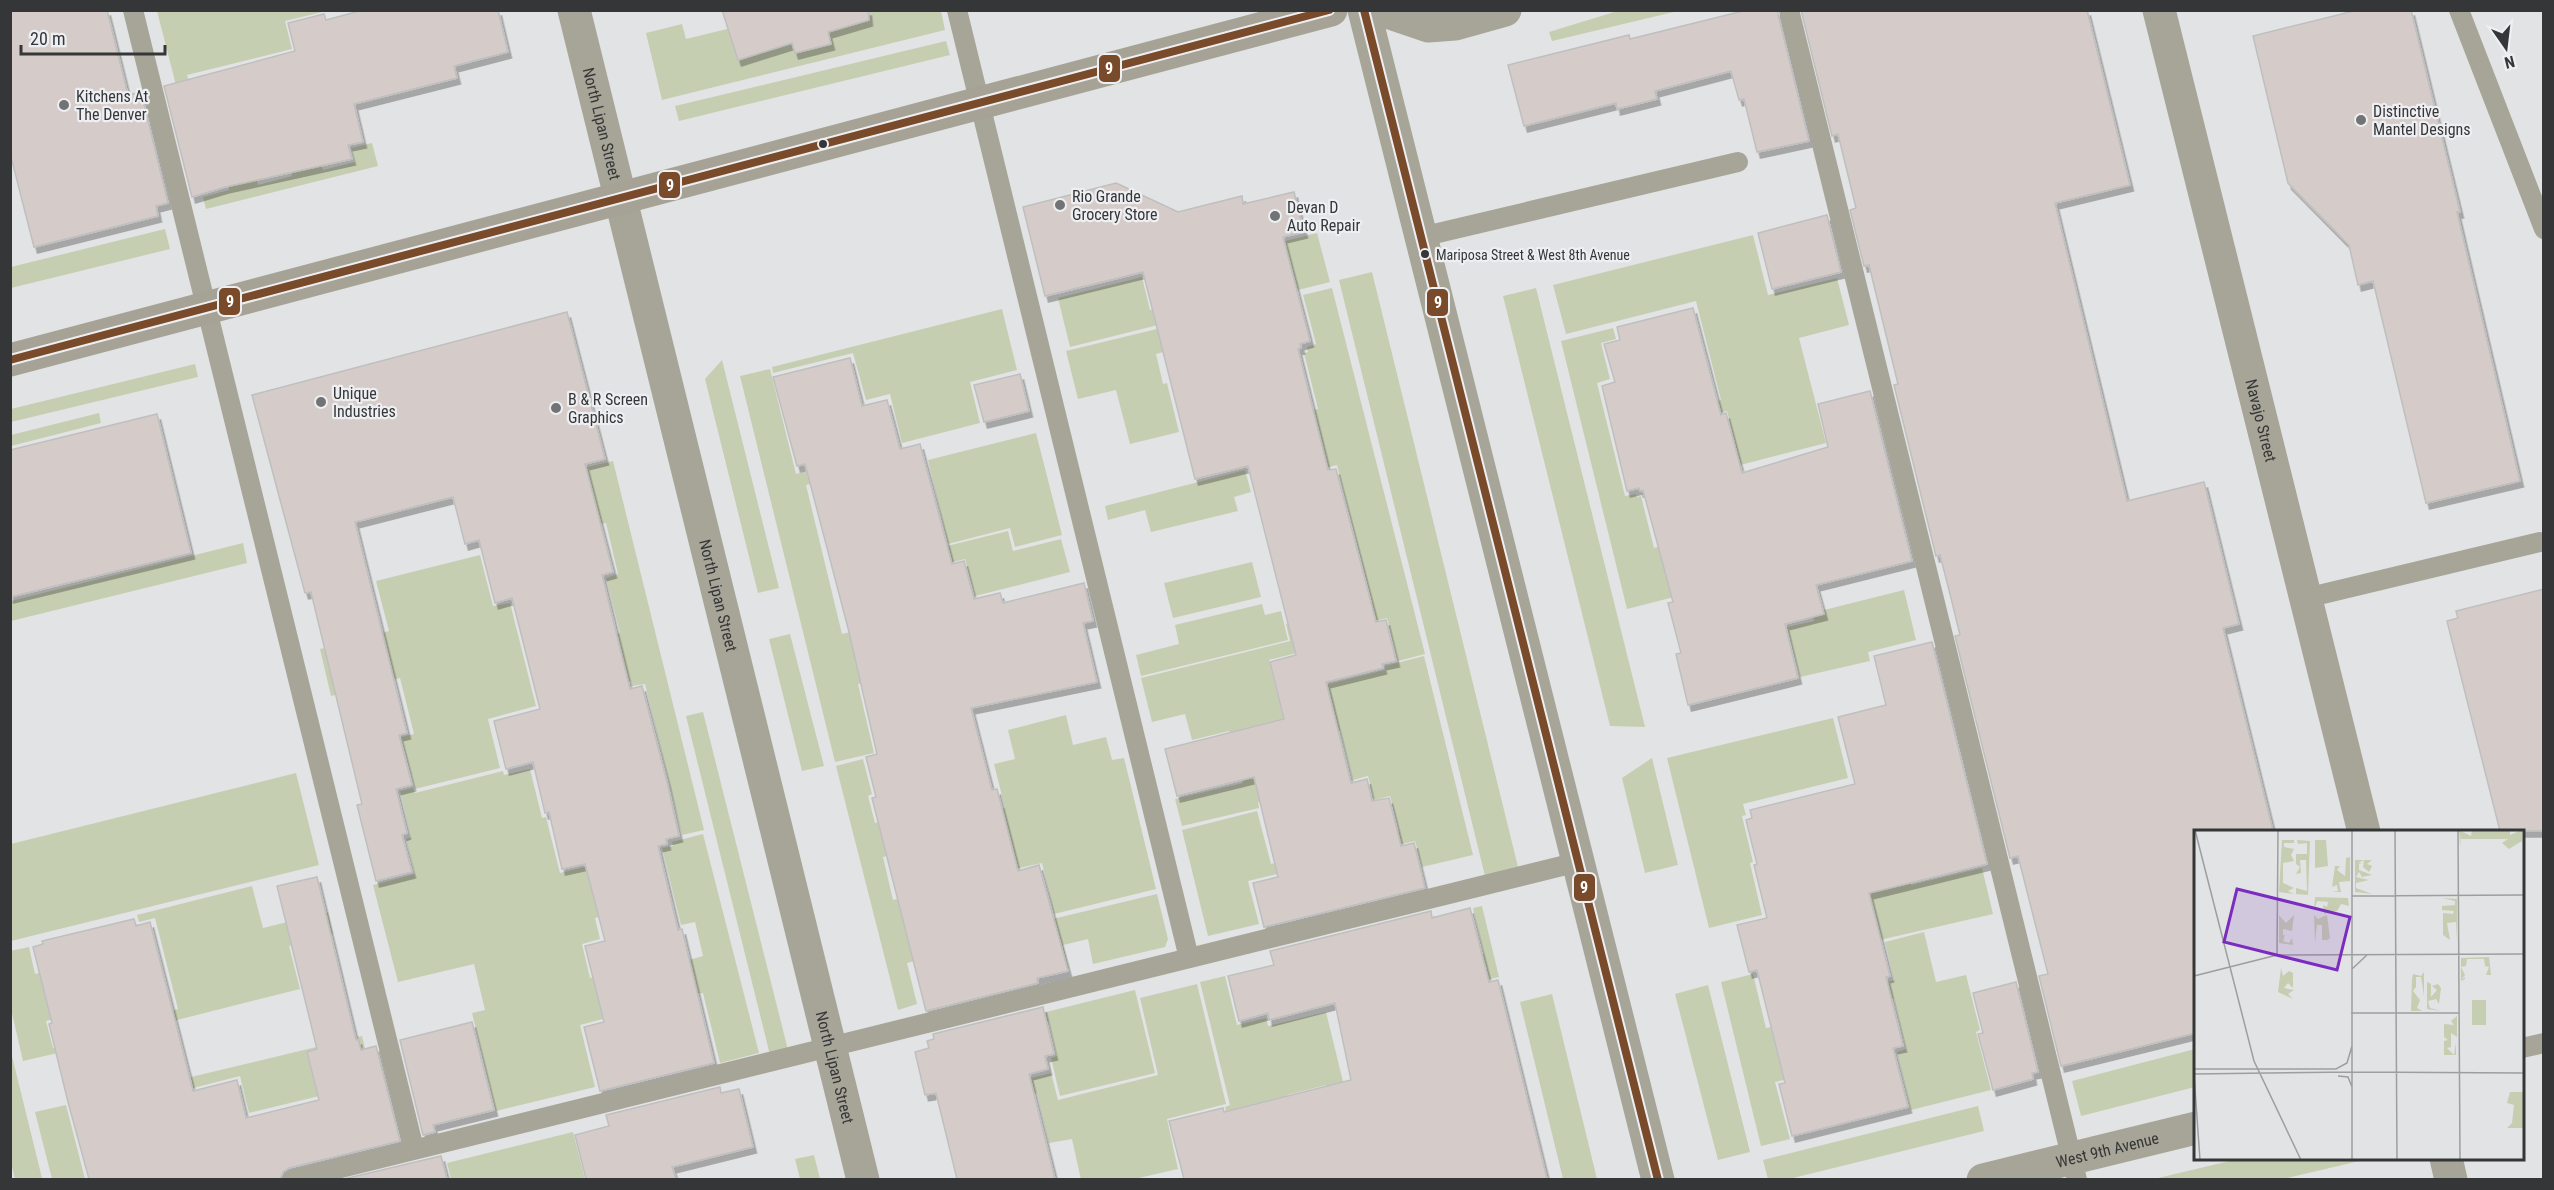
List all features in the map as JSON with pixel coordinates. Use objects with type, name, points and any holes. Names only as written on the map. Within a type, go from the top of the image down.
[{"type":"main road","points":[[10,360],[1331,10]]},
{"type":"street","name":"North Lipan Street","points":[[574,10],[863,1179]]},
{"type":"street","points":[[1364,10],[1658,1179]]},
{"type":"street","points":[[1381,10],[1428,26],[1455,24],[1505,10]]},
{"type":"street","name":"Navajo Street","points":[[2158,10],[2364,830]]},
{"type":"street","name":"West 9th Avenue","points":[[1983,1179],[2074,1169],[2194,1129]]},
{"type":"street","points":[[2446,1160],[2451,1179]]},
{"type":"lane","points":[[133,10],[414,1149]]},
{"type":"lane","points":[[957,10],[1189,958]]},
{"type":"lane","points":[[1789,10],[2074,1169]]},
{"type":"lane","points":[[2459,10],[2544,229]]},
{"type":"lane","points":[[1421,237],[1738,162]]},
{"type":"lane","points":[[2306,598],[2540,542]]},
{"type":"lane","points":[[292,1179],[1578,862]]},
{"type":"lane","points":[[2524,1048],[2544,1043]]},
{"type":"green space","points":[[793,10],[941,11],[945,30],[662,100],[646,33],[682,24],[686,39],[793,13]]},
{"type":"green space","points":[[1621,10],[1678,11],[1552,41],[1549,32]]},
{"type":"green space","points":[[157,11],[327,11],[285,21],[292,49],[187,75],[191,90],[178,93]]},
{"type":"green space","points":[[946,41],[950,55],[679,121],[675,106]]},
{"type":"green space","points":[[372,143],[378,166],[206,209],[203,197],[229,190],[228,184],[256,177],[258,185],[292,176],[290,166],[320,159],[323,170],[355,162],[351,148]]},
{"type":"green space","points":[[165,229],[170,249],[11,288],[11,267]]},
{"type":"green space","points":[[1317,233],[1330,282],[1070,347],[1058,298],[1142,277],[1150,310],[1228,290],[1220,257]]},
{"type":"green space","points":[[1753,235],[1768,295],[1837,278],[1849,325],[1799,338],[1826,443],[1740,465],[1727,411],[1699,418],[1696,406],[1721,400],[1696,301],[1566,334],[1553,285]]},
{"type":"green space","points":[[1372,272],[1518,867],[1485,876],[1339,280]]},
{"type":"green space","points":[[1332,288],[1425,654],[1398,661],[1387,618],[1371,622],[1366,604],[1372,602],[1337,465],[1253,486],[1273,421],[1318,409],[1304,353],[1308,352],[1307,347],[1316,344],[1303,295]]},
{"type":"green space","points":[[1536,288],[1645,727],[1610,726],[1503,296]]},
{"type":"green space","points":[[1002,309],[1017,370],[970,382],[980,423],[902,443],[890,394],[866,400],[853,353],[773,373],[772,367]]},
{"type":"green space","points":[[1165,327],[1171,350],[1156,354],[1163,384],[1167,383],[1179,432],[1130,444],[1116,390],[1078,399],[1066,351]]},
{"type":"green space","points":[[1613,328],[1616,339],[1601,343],[1610,379],[1597,383],[1625,496],[1636,494],[1637,497],[1641,496],[1654,548],[1665,545],[1678,596],[1627,609],[1561,341]]},
{"type":"green space","points":[[722,360],[779,588],[758,593],[705,379]]},
{"type":"green space","points":[[195,364],[198,377],[11,422],[11,409]]},
{"type":"green space","points":[[770,369],[796,474],[836,464],[839,476],[806,485],[842,634],[921,616],[949,661],[858,684],[874,753],[835,762],[740,376]]},
{"type":"green space","points":[[99,413],[101,423],[11,446],[11,435]]},
{"type":"green space","points":[[1036,433],[1062,535],[1015,547],[1010,528],[948,544],[928,460]]},
{"type":"green space","points":[[613,461],[704,830],[682,835],[645,684],[632,686],[631,682],[626,680],[615,634],[620,633],[606,578],[618,574],[606,523],[592,526],[574,470]]},
{"type":"green space","points":[[1245,470],[1251,492],[1234,497],[1238,511],[1151,532],[1145,510],[1108,520],[1105,506]]},
{"type":"green space","points":[[1008,531],[1013,551],[1061,539],[1070,572],[975,596],[965,559],[880,581],[947,546]]},
{"type":"green space","points":[[243,543],[247,563],[11,621],[11,601]]},
{"type":"green space","points":[[480,555],[493,606],[510,603],[536,706],[488,719],[500,768],[415,789],[401,737],[414,734],[400,678],[331,696],[320,649],[389,631],[376,581]]},
{"type":"green space","points":[[1252,562],[1261,597],[1173,618],[1164,583]]},
{"type":"green space","points":[[1904,590],[1916,640],[1868,652],[1870,661],[1800,677],[1787,627],[1814,621],[1812,613]]},
{"type":"green space","points":[[1262,604],[1265,615],[1281,611],[1288,640],[1141,676],[1136,655],[1179,644],[1175,625]]},
{"type":"green space","points":[[1364,605],[1309,650],[1269,660],[1290,745],[1237,765],[1229,731],[1192,740],[1185,714],[1152,722],[1141,678],[1290,641],[1286,624]]},
{"type":"green space","points":[[790,634],[824,766],[802,771],[769,639]]},
{"type":"green space","points":[[1424,656],[1473,855],[1422,867],[1415,841],[1398,845],[1395,833],[1399,831],[1390,796],[1374,800],[1368,776],[1353,780],[1340,730],[1292,742],[1281,696],[1385,670],[1385,666]]},
{"type":"green space","points":[[703,712],[788,1050],[770,1055],[686,716]]},
{"type":"green space","points":[[1066,715],[1073,745],[1106,737],[1112,760],[1124,758],[1156,889],[1054,914],[1042,863],[984,876],[983,814],[1005,808],[994,764],[1015,759],[1008,730]]},
{"type":"green space","points":[[1833,718],[1848,778],[1743,804],[1746,815],[1742,816],[1753,862],[1750,863],[1762,915],[1709,928],[1667,758]]},
{"type":"green space","points":[[1652,758],[1678,865],[1645,873],[1622,778]]},
{"type":"green space","points":[[863,759],[872,794],[868,796],[875,823],[892,819],[894,854],[883,857],[893,900],[903,898],[918,960],[907,963],[917,1004],[898,1010],[836,766]]},
{"type":"green space","points":[[1239,767],[1292,794],[1258,802],[1259,808],[1182,826],[1175,799],[1243,783]]},
{"type":"green space","points":[[530,769],[542,818],[546,817],[560,873],[658,849],[670,899],[595,918],[600,939],[582,944],[590,978],[604,975],[637,1010],[580,1025],[595,1087],[496,1111],[472,1013],[485,1010],[474,964],[398,982],[373,885],[415,874],[406,839],[411,837],[400,791],[413,788],[415,793],[503,771],[504,775]]},
{"type":"green space","points":[[296,773],[319,865],[11,941],[11,844]]},
{"type":"green space","points":[[1257,811],[1271,864],[1320,852],[1323,863],[1248,881],[1259,924],[1208,936],[1182,830]]},
{"type":"green space","points":[[1897,829],[1911,885],[1982,868],[1993,914],[1871,942],[1861,897]]},
{"type":"green space","points":[[703,834],[759,1053],[720,1063],[703,993],[697,994],[689,960],[703,956],[695,922],[681,925],[662,848],[673,846],[672,842]]},
{"type":"green space","points":[[252,886],[263,928],[328,912],[333,934],[289,946],[300,989],[165,1023],[162,1013],[178,1009],[155,918],[139,922],[137,915]]},
{"type":"green space","points":[[1157,894],[1168,939],[1165,947],[1093,964],[1088,939],[1063,945],[1069,969],[1053,973],[1040,922]]},
{"type":"green space","points":[[1482,906],[1499,977],[1443,990],[1404,974],[1484,954],[1473,908]]},
{"type":"green space","points":[[1924,932],[1936,982],[1966,975],[1980,1030],[1976,1032],[1991,1090],[1911,1110],[1897,1052],[1906,1049],[1894,999],[1888,1000],[1884,983],[1894,980],[1885,942]]},
{"type":"green space","points":[[29,947],[35,974],[46,971],[58,1018],[46,1021],[53,1048],[65,1045],[66,1051],[23,1061],[11,1009],[10,951]]},
{"type":"green space","points":[[1753,974],[1766,1028],[1771,1027],[1784,1080],[1775,1082],[1790,1139],[1761,1146],[1721,982]]},
{"type":"green space","points":[[1225,976],[1237,1025],[1266,1018],[1268,1026],[1326,1012],[1347,1098],[1331,1102],[1326,1085],[1287,1095],[1295,1131],[1235,1146],[1225,1107],[1230,1105],[1200,982]]},
{"type":"green space","points":[[1197,984],[1226,1104],[1167,1119],[1178,1169],[1134,1179],[1081,1180],[1072,1139],[1049,1143],[1037,1093],[948,1115],[944,1099],[1051,1073],[1058,1100],[1158,1075],[1140,998]]},
{"type":"green space","points":[[1708,985],[1750,1152],[1718,1160],[1675,994]]},
{"type":"green space","points":[[1135,990],[1155,1073],[1060,1096],[1051,1058],[1057,1056],[1049,1022],[1032,1026],[1030,1016]]},
{"type":"green space","points":[[1552,994],[1597,1179],[1563,1179],[1520,1002]]},
{"type":"green space","points":[[362,1036],[373,1083],[249,1113],[240,1076],[193,1088],[191,1077]]},
{"type":"green space","points":[[2194,1049],[2194,1087],[2081,1116],[2072,1081]]},
{"type":"green space","points":[[11,1052],[42,1178],[15,1179],[11,1163]]},
{"type":"green space","points":[[66,1105],[85,1179],[52,1179],[35,1112]]},
{"type":"green space","points":[[1978,1106],[1984,1131],[1789,1179],[1768,1179],[1763,1160]]},
{"type":"green space","points":[[573,1132],[585,1179],[451,1179],[447,1163]]},
{"type":"green space","points":[[814,1155],[820,1179],[800,1179],[795,1159]]},
{"type":"green space","points":[[2234,1160],[2364,1160],[2283,1179],[2154,1179]]},
{"type":"building","points":[[10,10],[107,10],[128,95],[141,92],[168,203],[156,206],[158,216],[34,247],[10,153]]},
{"type":"building","points":[[363,10],[498,10],[508,52],[454,66],[457,78],[354,104],[363,142],[348,145],[352,159],[225,187],[192,197],[164,86],[295,51],[288,23],[324,14],[326,20]]},
{"type":"building","points":[[722,10],[868,10],[869,20],[828,32],[831,44],[795,53],[792,43],[738,60]]},
{"type":"building","points":[[1747,10],[1777,10],[1809,141],[1757,152],[1744,99],[1739,100],[1731,71],[1655,91],[1657,99],[1617,109],[1616,103],[1524,126],[1508,65],[1629,35],[1630,39]]},
{"type":"building","points":[[1801,10],[2087,10],[2130,185],[2055,203],[2127,501],[2204,482],[2239,624],[2223,628],[2273,830],[2194,830],[2194,1033],[2061,1066],[2039,976],[2048,974],[2018,856],[2010,858],[1955,636],[1960,635],[1951,598],[1940,555],[1936,556],[1894,385],[1898,384],[1869,265],[1864,266],[1850,210],[1856,208],[1838,134],[1832,136]]},
{"type":"building","points":[[2358,10],[2411,10],[2460,212],[2457,212],[2520,481],[2426,503],[2373,281],[2358,285],[2349,245],[2288,183],[2253,36]]},
{"type":"building","points":[[1116,183],[1178,212],[1242,196],[1243,204],[1294,192],[1304,232],[1283,237],[1310,341],[1300,344],[1301,348],[1298,349],[1328,470],[1336,469],[1376,622],[1386,620],[1396,661],[1382,664],[1383,668],[1326,682],[1351,783],[1367,779],[1372,801],[1389,798],[1401,846],[1414,843],[1425,888],[1264,927],[1253,883],[1278,877],[1254,777],[1177,796],[1165,749],[1284,719],[1270,662],[1296,655],[1248,466],[1195,479],[1143,272],[1045,296],[1023,207]]},
{"type":"building","points":[[1827,215],[1841,272],[1772,289],[1758,233]]},
{"type":"building","points":[[1693,308],[1721,415],[1726,413],[1742,473],[1828,447],[1818,404],[1870,391],[1912,561],[1816,585],[1824,614],[1785,624],[1798,678],[1688,705],[1676,654],[1681,653],[1668,603],[1673,602],[1643,490],[1640,491],[1639,488],[1627,491],[1602,386],[1615,382],[1604,344],[1620,340],[1617,327]]},
{"type":"building","points":[[567,312],[605,459],[585,464],[613,572],[602,575],[630,689],[642,686],[667,782],[679,836],[666,839],[667,844],[658,846],[678,930],[682,929],[714,1063],[600,1091],[584,1027],[604,1022],[585,946],[605,941],[585,864],[562,869],[549,812],[545,813],[533,762],[506,769],[494,721],[540,709],[512,598],[495,603],[479,540],[465,544],[453,497],[355,522],[407,733],[399,735],[412,785],[396,789],[407,833],[402,835],[412,872],[376,881],[357,805],[362,804],[311,592],[305,593],[252,395]]},
{"type":"building","points":[[850,358],[862,406],[887,400],[900,449],[920,444],[952,564],[964,561],[974,599],[1000,593],[1003,603],[1084,583],[1093,621],[1083,623],[1097,682],[971,708],[992,790],[997,789],[1018,871],[1039,865],[1068,971],[1037,978],[1038,983],[926,1011],[872,798],[876,797],[866,757],[877,754],[848,628],[805,464],[797,466],[773,377]]},
{"type":"building","points":[[1020,374],[1029,411],[984,422],[974,385]]},
{"type":"building","points":[[157,414],[191,553],[10,597],[10,450]]},
{"type":"building","points":[[2544,589],[2544,831],[2500,830],[2447,621],[2458,618],[2456,611]]},
{"type":"building","points":[[1932,642],[1987,864],[1869,893],[1890,976],[1886,977],[1903,1046],[1893,1048],[1908,1107],[1792,1136],[1779,1084],[1785,1083],[1757,970],[1749,972],[1737,925],[1767,918],[1746,820],[1752,818],[1750,810],[1855,784],[1838,717],[1886,705],[1874,656]]},
{"type":"building","points":[[317,877],[356,1040],[358,1039],[361,1050],[376,1046],[400,1141],[289,1168],[283,1172],[280,1179],[89,1179],[49,1024],[52,1023],[33,947],[43,944],[42,941],[134,919],[136,926],[150,922],[193,1091],[237,1080],[246,1118],[319,1100],[307,1052],[317,1049],[277,886]]},
{"type":"building","points":[[1470,908],[1489,982],[1498,980],[1547,1179],[1184,1179],[1169,1121],[1223,1108],[1224,1112],[1351,1080],[1335,1003],[1269,1020],[1268,1013],[1239,1021],[1228,976],[1274,965],[1270,951],[1431,911],[1432,918]]},
{"type":"building","points":[[2016,982],[2038,1072],[2032,1073],[2033,1079],[1993,1090],[1978,1034],[1983,1033],[1973,993]]},
{"type":"building","points":[[1043,1007],[1054,1054],[1045,1056],[1048,1069],[1029,1074],[1055,1179],[957,1179],[936,1093],[925,1095],[915,1052],[929,1048],[927,1041],[934,1039],[933,1034]]},
{"type":"building","points":[[472,1022],[494,1110],[433,1125],[435,1132],[423,1135],[400,1040]]},
{"type":"building","points":[[720,1087],[721,1093],[739,1089],[753,1147],[672,1167],[676,1179],[586,1179],[575,1135],[609,1126],[606,1115]]},
{"type":"building","points":[[441,1156],[447,1179],[344,1179]]},
{"type":"transit line","name":"9","points":[[10,360],[1329,10]]},
{"type":"transit line","name":"9","points":[[1364,10],[1658,1180]]},
{"type":"place","name":"Kitchens At The Denver","points":[[64,105]]},
{"type":"place","name":"Distinctive Mantel Designs","points":[[2361,120]]},
{"type":"place","name":"Rio Grande Grocery Store","points":[[1060,205]]},
{"type":"place","name":"Devan D Auto Repair","points":[[1275,216]]},
{"type":"place","name":"Mariposa Street & West 8th Avenue","points":[[1425,254]]},
{"type":"place","name":"Unique Industries","points":[[321,402]]},
{"type":"place","name":"B & R Screen Graphics","points":[[556,408]]}]
